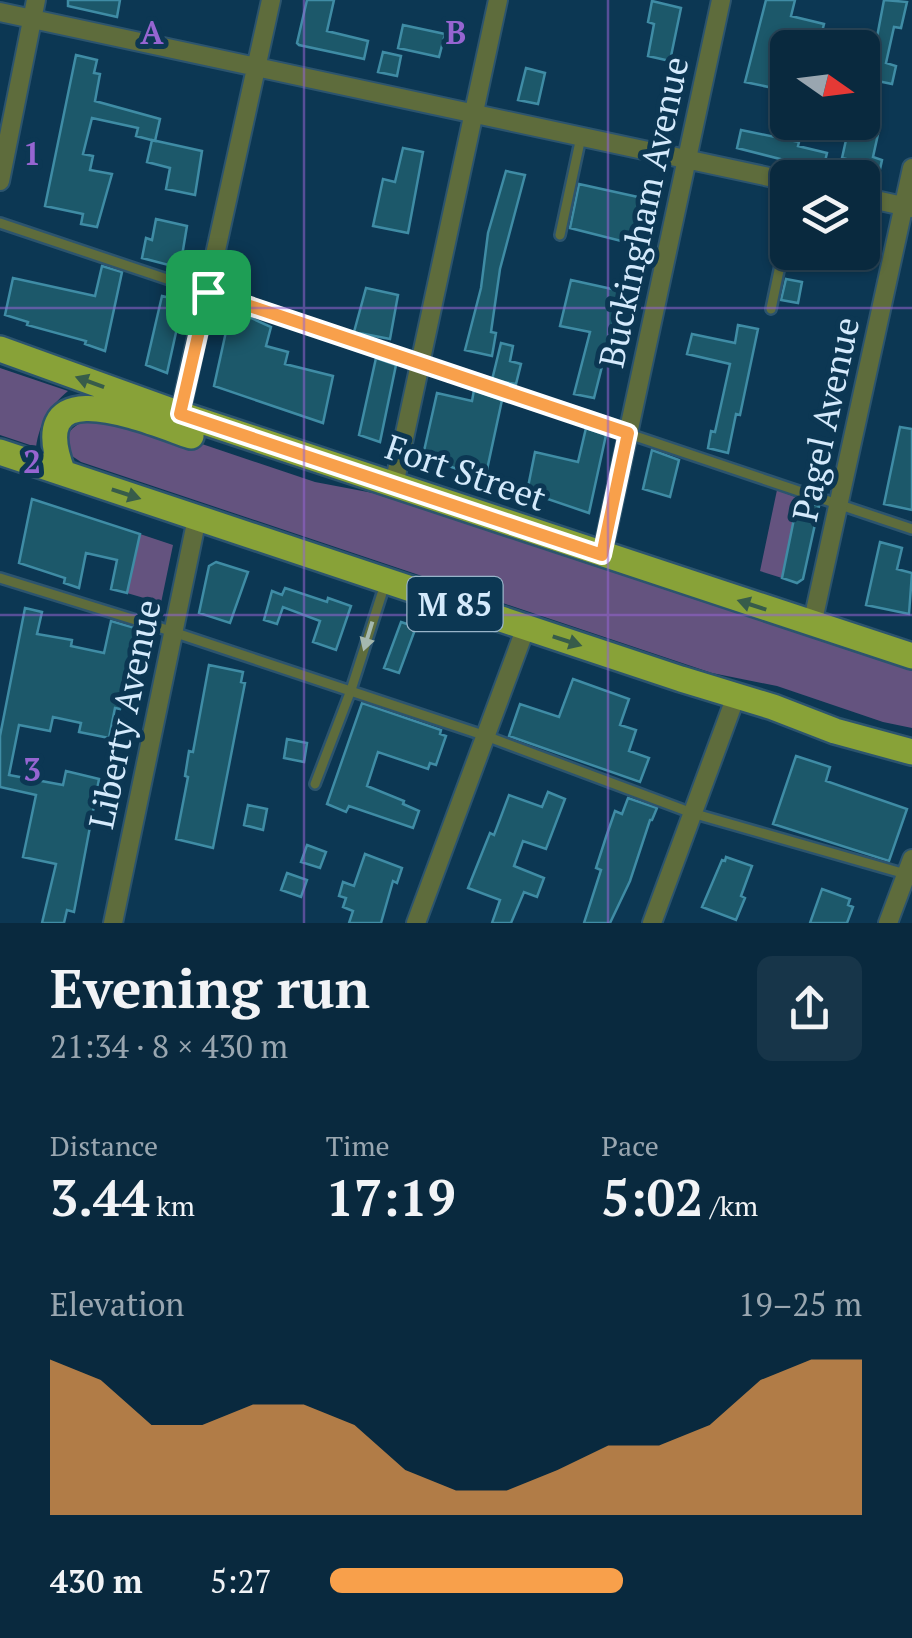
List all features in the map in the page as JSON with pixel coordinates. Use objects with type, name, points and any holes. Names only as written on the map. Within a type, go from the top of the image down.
[{"type":"main road","name":"Fort Street","points":[[0,350],[180,414],[912,656]]},
{"type":"main road","points":[[63,473],[52,446],[53,434],[61,419],[74,410],[90,407],[118,412],[304,473],[355,472]]},
{"type":"main road","name":"M 85","points":[[0,452],[773,707],[835,731],[912,752]]},
{"type":"main road","points":[[773,707],[821,710],[912,734]]},
{"type":"street","points":[[0,181],[36,0]]},
{"type":"street","points":[[180,414],[271,0]]},
{"type":"street","points":[[394,484],[498,0]]},
{"type":"street","name":"Buckingham Avenue","points":[[602,555],[722,0]]},
{"type":"street","points":[[0,12],[770,177]]},
{"type":"street","name":"Pagel Avenue","points":[[812,625],[908,207],[912,168]]},
{"type":"street","points":[[880,201],[908,207]]},
{"type":"street","name":"Liberty Avenue","points":[[113,923],[197,518]]},
{"type":"street","points":[[416,923],[526,627]]},
{"type":"street","points":[[652,923],[736,696]]},
{"type":"street","points":[[888,923],[910,870]]},
{"type":"lane","points":[[560,235],[581,137]]},
{"type":"lane","points":[[0,222],[912,529]]},
{"type":"lane","points":[[771,310],[779,270]]},
{"type":"lane","points":[[0,578],[351,690],[692,813],[910,870]]},
{"type":"lane","points":[[316,784],[386,581]]},
{"type":"shaded area","points":[[0,368],[68,391],[46,416],[36,447],[0,435]]},
{"type":"shaded area","points":[[122,417],[315,482],[373,493],[912,671],[912,728],[777,686],[712,673],[72,456],[66,438],[76,426],[90,420]]},
{"type":"shaded area","points":[[777,490],[798,498],[782,578],[760,571]]},
{"type":"shaded area","points":[[140,534],[173,545],[161,603],[127,593]]},
{"type":"building","points":[[68,0],[120,0],[117,17],[68,6]]},
{"type":"building","points":[[307,0],[334,0],[327,31],[368,41],[364,59],[297,43]]},
{"type":"building","points":[[766,0],[795,0],[791,16],[824,24],[822,30],[770,30],[770,87],[745,82]]},
{"type":"building","points":[[884,0],[907,2],[901,28],[894,27],[886,63],[896,66],[892,84],[880,82],[878,30]]},
{"type":"building","points":[[652,1],[681,8],[670,61],[648,56],[654,24],[648,22]]},
{"type":"building","points":[[403,25],[445,34],[439,57],[398,48]]},
{"type":"building","points":[[383,52],[401,56],[397,76],[378,72]]},
{"type":"building","points":[[76,55],[97,60],[94,73],[100,74],[95,101],[160,119],[155,141],[136,136],[138,128],[92,118],[83,154],[93,156],[90,170],[112,174],[97,227],[81,224],[83,214],[45,206]]},
{"type":"building","points":[[526,68],[545,73],[538,104],[518,100]]},
{"type":"building","points":[[741,130],[770,136],[770,140],[799,142],[798,146],[827,153],[825,160],[784,160],[737,148]]},
{"type":"building","points":[[152,140],[202,151],[195,195],[166,189],[170,168],[147,162]]},
{"type":"building","points":[[846,140],[877,140],[873,157],[882,160],[880,169],[880,160],[842,158]]},
{"type":"building","points":[[403,148],[423,152],[408,233],[373,226],[383,179],[395,182]]},
{"type":"building","points":[[506,171],[525,175],[500,269],[491,332],[496,333],[492,356],[465,350],[481,288],[488,233]]},
{"type":"building","points":[[579,184],[647,199],[637,245],[570,228]]},
{"type":"building","points":[[156,219],[187,226],[180,268],[142,258],[146,238],[152,240]]},
{"type":"building","points":[[102,266],[122,272],[105,351],[5,315],[13,278],[95,296]]},
{"type":"building","points":[[786,279],[802,282],[798,303],[781,300]]},
{"type":"building","points":[[571,280],[621,291],[594,398],[574,394],[590,332],[560,326]]},
{"type":"building","points":[[366,288],[398,295],[390,339],[354,332]]},
{"type":"building","points":[[162,296],[183,301],[167,373],[146,365]]},
{"type":"building","points":[[231,309],[271,327],[266,346],[288,352],[285,364],[333,376],[323,423],[214,386]]},
{"type":"building","points":[[738,325],[758,329],[728,453],[708,448],[730,364],[687,354],[692,334],[735,343]]},
{"type":"building","points":[[501,343],[513,346],[510,361],[521,364],[516,384],[492,380]]},
{"type":"building","points":[[376,358],[396,365],[380,442],[359,435]]},
{"type":"building","points":[[474,390],[502,400],[485,479],[429,459],[424,451],[437,393],[472,401]]},
{"type":"building","points":[[900,427],[912,429],[912,510],[884,504]]},
{"type":"building","points":[[586,428],[606,435],[589,513],[527,492],[535,452],[578,462]]},
{"type":"building","points":[[652,450],[679,460],[670,497],[643,489]]},
{"type":"building","points":[[32,499],[140,534],[127,593],[111,589],[117,560],[86,553],[79,588],[64,583],[65,578],[19,563]]},
{"type":"building","points":[[798,499],[819,506],[803,579],[797,583],[782,578]]},
{"type":"building","points":[[880,542],[902,548],[897,569],[912,573],[909,614],[866,605]]},
{"type":"building","points":[[216,562],[248,572],[230,623],[199,613],[209,566]]},
{"type":"building","points":[[285,588],[351,606],[336,650],[313,642],[320,621],[283,607],[277,624],[264,620],[272,591],[282,595]]},
{"type":"building","points":[[25,608],[42,612],[37,634],[72,640],[71,646],[104,653],[111,621],[135,628],[120,709],[115,708],[109,738],[79,732],[81,723],[53,717],[50,731],[19,725],[9,775],[63,785],[66,771],[99,779],[74,912],[67,910],[64,923],[42,923],[56,864],[23,857],[36,795],[0,787],[0,736]]},
{"type":"building","points":[[401,622],[416,627],[399,673],[384,668]]},
{"type":"building","points":[[209,665],[243,672],[241,682],[245,683],[213,848],[176,839],[189,751],[193,752]]},
{"type":"building","points":[[573,679],[629,699],[620,725],[636,730],[629,751],[649,758],[640,782],[509,736],[520,704],[559,717]]},
{"type":"building","points":[[362,703],[441,730],[440,734],[446,736],[436,765],[430,763],[428,769],[378,752],[367,786],[419,811],[413,828],[349,806],[346,812],[327,804]]},
{"type":"building","points":[[287,739],[307,743],[304,762],[284,758]]},
{"type":"building","points":[[796,756],[830,767],[826,781],[907,809],[889,861],[773,824]]},
{"type":"building","points":[[548,792],[565,799],[546,849],[523,841],[514,866],[544,878],[537,897],[524,892],[511,923],[492,923],[500,900],[468,888],[490,833],[494,835],[509,795],[542,807]]},
{"type":"building","points":[[628,798],[657,808],[610,923],[584,923],[601,870],[596,868],[615,811],[622,814]]},
{"type":"building","points":[[248,805],[267,809],[263,830],[244,825]]},
{"type":"building","points":[[307,845],[326,852],[320,868],[301,862]]},
{"type":"building","points":[[365,854],[402,868],[397,883],[393,881],[381,923],[349,923],[353,911],[343,907],[346,898],[339,896],[343,882],[354,886]]},
{"type":"building","points":[[726,857],[752,866],[736,920],[702,907]]},
{"type":"building","points":[[287,873],[307,880],[301,897],[281,890]]},
{"type":"building","points":[[822,889],[850,899],[848,905],[853,907],[847,923],[810,923]]},
{"type":"route","points":[[208,292],[628,433],[602,555],[180,414],[208,292]]}]
